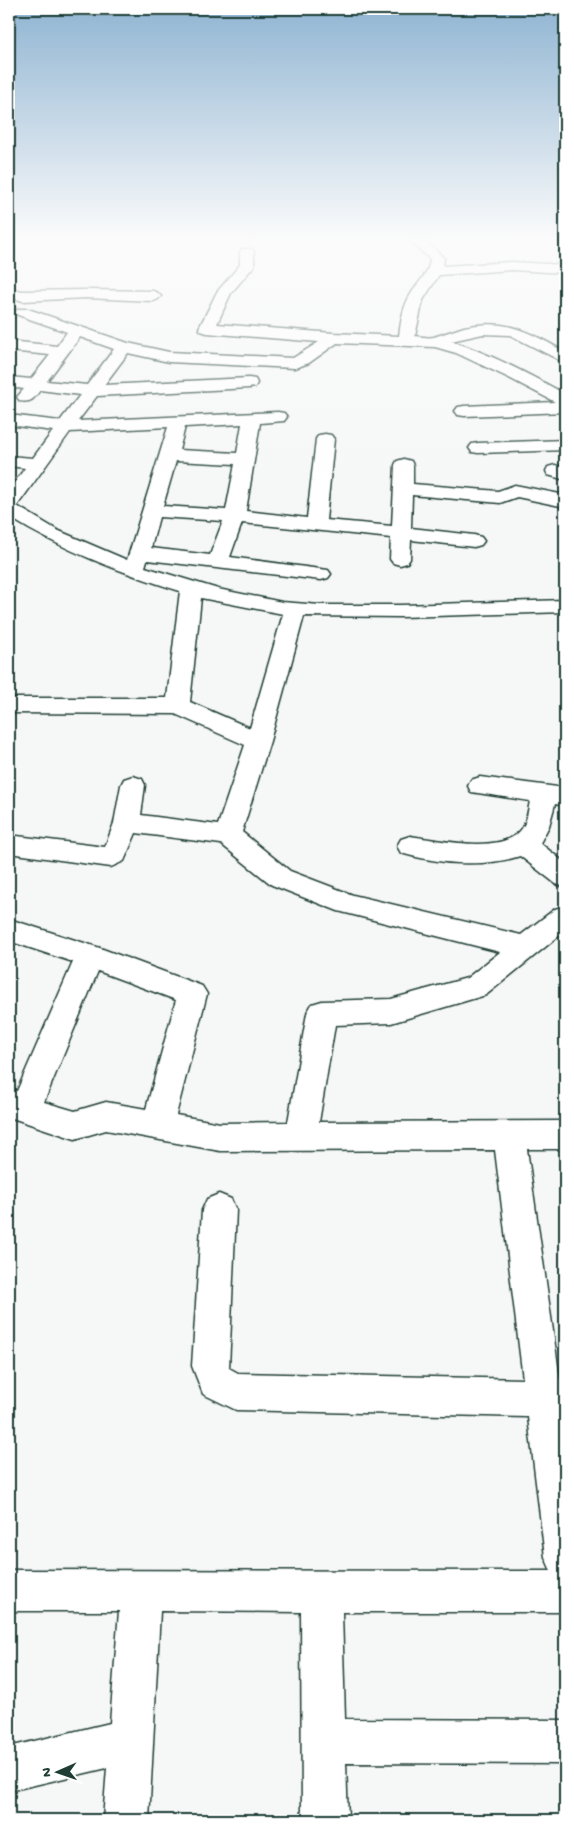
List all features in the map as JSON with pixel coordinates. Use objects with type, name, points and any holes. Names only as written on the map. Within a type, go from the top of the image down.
[{"type":"street","points":[[65,326],[124,348],[169,357],[295,363],[334,338]]},
{"type":"street","points":[[208,326],[207,328],[334,338],[436,342],[462,350],[516,374],[565,402]]},
{"type":"street","points":[[407,340],[410,326]]},
{"type":"street","points":[[436,342],[466,332],[487,329],[513,331],[564,358]]},
{"type":"street","points":[[9,420],[76,331]]},
{"type":"street","points":[[9,346],[56,358]]},
{"type":"street","points":[[9,503],[124,348]]},
{"type":"street","points":[[9,360],[56,358]]},
{"type":"street","points":[[516,374],[564,358]]},
{"type":"street","points":[[9,382],[92,391],[249,383]]},
{"type":"street","points":[[214,385],[218,420]]},
{"type":"street","points":[[464,411],[565,407]]},
{"type":"street","points":[[9,420],[65,427],[278,417]]},
{"type":"street","points":[[218,562],[235,516],[252,419]]},
{"type":"street","points":[[136,562],[178,422]]},
{"type":"street","points":[[316,524],[325,439]]},
{"type":"street","points":[[478,448],[565,445]]},
{"type":"street","points":[[168,455],[244,459]]},
{"type":"street","points":[[9,461],[38,464]]},
{"type":"street","points":[[400,559],[404,465]]},
{"type":"street","points":[[403,489],[500,497],[515,491],[565,501]]},
{"type":"street","points":[[9,509],[50,534],[136,562],[191,588],[214,595],[295,609],[320,611],[401,611],[565,606]]},
{"type":"street","points":[[151,511],[235,516],[474,541]]},
{"type":"street","points":[[136,562],[218,562],[321,574]]},
{"type":"street","points":[[178,706],[191,588]]},
{"type":"street","points":[[228,835],[258,741],[295,609]]},
{"type":"street","points":[[9,706],[178,706],[258,741]]},
{"type":"street","points":[[9,844],[111,857],[115,854],[127,823],[133,785]]},
{"type":"street","points":[[410,846],[459,852],[495,853],[523,844],[533,835],[555,796],[480,786]]},
{"type":"street","points":[[127,823],[228,835],[281,878],[348,904],[525,947]]},
{"type":"street","points":[[523,844],[565,877]]},
{"type":"street","points":[[301,1137],[322,1013],[391,1011],[476,987],[565,916]]},
{"type":"street","points":[[9,930],[90,956],[192,994],[157,1126]]},
{"type":"street","points":[[90,956],[17,1106],[75,1126],[106,1116],[220,1137],[565,1135]]},
{"type":"street","points":[[509,1136],[555,1399],[565,1557]]},
{"type":"street","points":[[219,1210],[210,1366],[216,1381],[236,1391],[555,1399]]},
{"type":"street","points":[[9,1590],[565,1592]]},
{"type":"street","points":[[126,1820],[141,1591]]},
{"type":"street","points":[[321,1592],[325,1820]]},
{"type":"street","points":[[9,1769],[131,1740]]},
{"type":"street","points":[[323,1741],[565,1742]]}]
